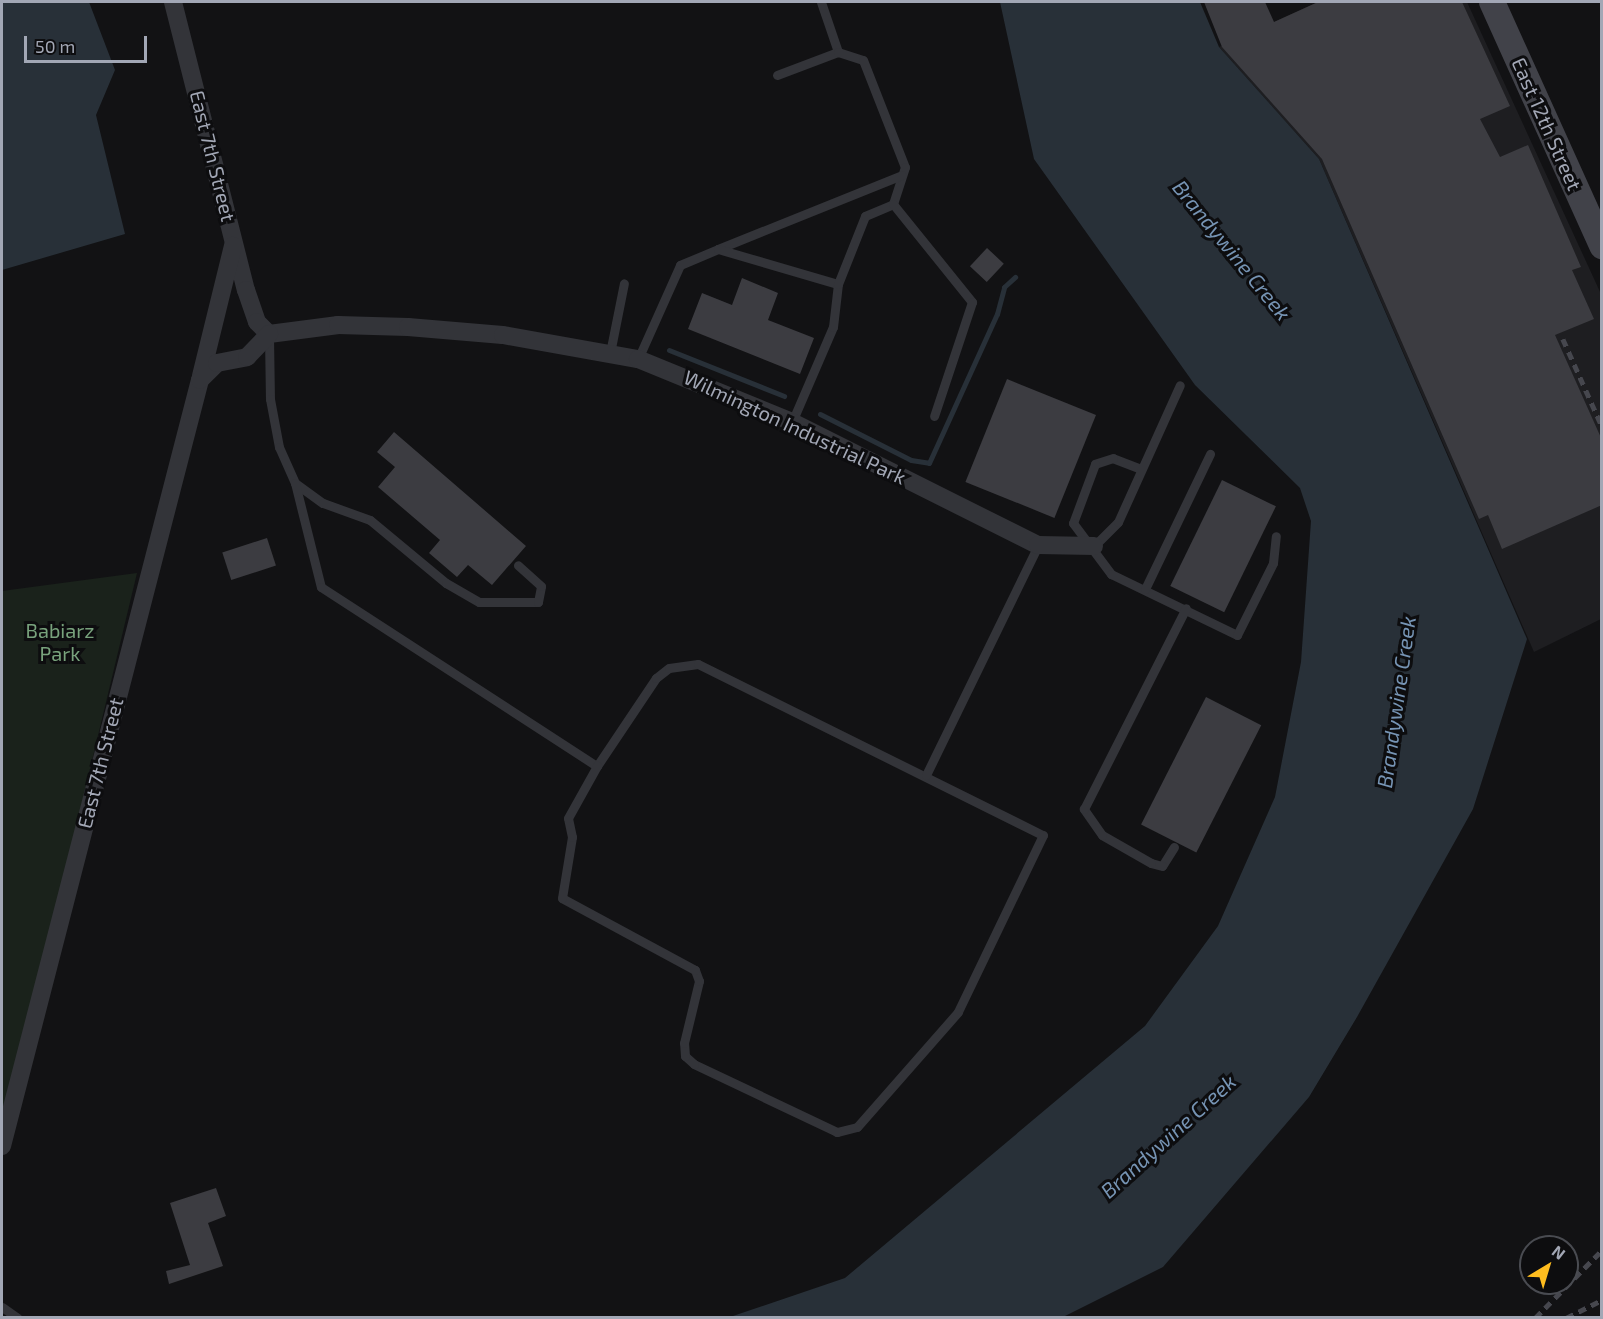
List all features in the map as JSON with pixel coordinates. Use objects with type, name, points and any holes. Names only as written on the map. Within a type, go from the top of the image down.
[{"type":"main road","name":"East 12th Street","points":[[1496,3],[1602,246]]},
{"type":"street","name":"East 7th Street","points":[[173,2],[257,322],[269,334]]},
{"type":"street","name":"East 7th Street","points":[[2,1140],[200,380],[234,241]]},
{"type":"street","name":"Wilmington Industrial Park","points":[[269,334],[370,324],[503,335],[639,359],[792,422],[1038,545],[1094,546]]},
{"type":"street","points":[[200,380],[217,363],[247,357],[269,334]]},
{"type":"lane","points":[[821,2],[838,52]]},
{"type":"lane","points":[[777,75],[838,52],[856,55],[869,66],[905,167],[893,204],[866,216],[838,284],[833,327],[792,422]]},
{"type":"lane","points":[[639,359],[680,265],[902,175]]},
{"type":"lane","points":[[893,204],[972,302],[934,416]]},
{"type":"lane","points":[[718,249],[838,284]]},
{"type":"lane","points":[[610,353],[624,283]]},
{"type":"lane","points":[[269,334],[270,399],[279,447],[295,483],[321,586],[597,766]]},
{"type":"lane","points":[[1094,546],[1118,522],[1180,385]]},
{"type":"lane","points":[[1145,589],[1210,454]]},
{"type":"lane","points":[[1141,469],[1113,458],[1095,464],[1073,523],[1094,546],[1111,574],[1186,608],[1237,635],[1273,563],[1276,536]]},
{"type":"lane","points":[[295,483],[323,503],[370,520],[446,583],[479,602],[538,602],[541,586],[518,565]]},
{"type":"lane","points":[[926,775],[1038,545]]},
{"type":"lane","points":[[1174,847],[1162,866],[1150,863],[1102,835],[1084,809],[1186,608]]},
{"type":"lane","points":[[698,664],[1043,835],[958,1012],[849,1132],[837,1132],[694,1064],[685,1056],[684,1043],[699,981],[695,970],[562,897],[572,837],[568,818],[597,766],[656,678],[669,668],[698,664]]},
{"type":"lane","points":[[2,1307],[18,1317]]},
{"type":"shaded area","points":[[1318,2],[1467,2],[1601,294],[1601,619],[1534,652],[1319,159],[1219,47]]},
{"type":"green space","name":"Babiarz Park","points":[[137,573],[2,1136],[2,591]]},
{"type":"water","points":[[2,2],[89,2],[115,70],[96,115],[125,234],[2,270]]},
{"type":"water","name":"Brandywine Creek","points":[[1000,2],[1200,2],[1219,47],[1319,159],[1527,639],[1473,809],[1357,1017],[1309,1097],[1163,1267],[1063,1317],[730,1317],[845,1278],[1145,1026],[1218,926],[1275,797],[1301,662],[1311,521],[1300,488],[1195,385],[1034,159]]},
{"type":"building","points":[[1204,2],[1265,2],[1274,22],[1318,2],[1462,2],[1510,106],[1480,119],[1500,157],[1528,145],[1581,267],[1572,270],[1594,319],[1555,335],[1602,440],[1602,505],[1502,549],[1488,515],[1479,519],[1322,159],[1222,47]]},
{"type":"building","points":[[987,248],[1004,264],[987,282],[970,266]]},
{"type":"building","points":[[742,278],[778,293],[768,320],[814,338],[800,374],[688,329],[702,293],[732,305]]},
{"type":"building","points":[[1007,379],[1096,415],[1054,518],[965,482]]},
{"type":"building","points":[[394,432],[526,546],[492,585],[468,565],[457,577],[429,553],[440,540],[378,487],[395,467],[377,452]]},
{"type":"building","points":[[1222,480],[1276,506],[1224,612],[1170,586]]},
{"type":"building","points":[[267,538],[276,566],[231,580],[222,553]]},
{"type":"building","points":[[1206,697],[1261,725],[1196,853],[1141,824]]},
{"type":"building","points":[[216,1188],[226,1216],[208,1223],[223,1266],[169,1284],[166,1271],[190,1265],[170,1203]]},
{"type":"waterway","points":[[820,414],[911,460],[929,463],[997,314],[1004,287],[1015,277]]},
{"type":"waterway","points":[[669,350],[784,396]]},
{"type":"railway","points":[[1563,339],[1602,426]]},
{"type":"railway","points":[[1535,1318],[1602,1250]]},
{"type":"railway","points":[[1566,1318],[1602,1300]]}]
